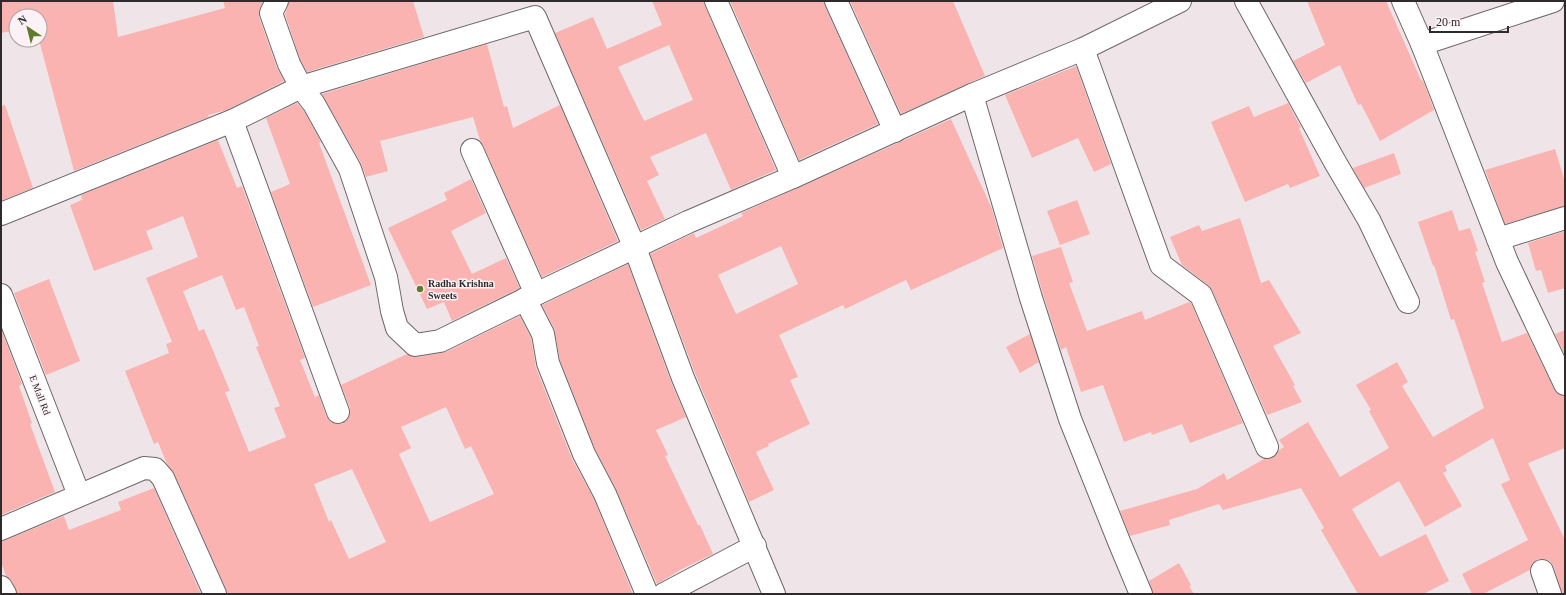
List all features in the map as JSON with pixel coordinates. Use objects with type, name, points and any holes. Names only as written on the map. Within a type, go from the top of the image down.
[{"type":"street","points":[[277,1],[271,13],[289,64],[301,87],[314,104],[350,169],[386,277],[392,311],[397,328],[415,345],[440,341],[531,296],[688,222],[793,177],[972,95],[1083,48],[1180,1]]},
{"type":"street","points":[[716,1],[793,177]]},
{"type":"street","points":[[836,1],[894,130]]},
{"type":"street","points":[[1246,1],[1335,162],[1369,220],[1408,302]]},
{"type":"street","points":[[1403,1],[1422,44],[1515,280],[1565,384]]},
{"type":"street","points":[[1422,44],[1553,1]]},
{"type":"street","points":[[1,214],[232,121],[301,87],[535,17],[635,248],[684,378],[774,594]]},
{"type":"street","points":[[1083,48],[1161,265],[1200,295],[1267,447]]},
{"type":"street","points":[[972,95],[1031,298],[1070,419],[1141,594]]},
{"type":"street","points":[[232,121],[338,412]]},
{"type":"street","points":[[472,150],[531,296],[547,349],[548,363],[584,454],[605,494],[647,594]]},
{"type":"street","points":[[1498,239],[1565,218]]},
{"type":"street","name":"E Mall Rd","points":[[1,295],[79,495]]},
{"type":"street","points":[[1,528],[144,468],[155,469],[163,478],[214,594]]},
{"type":"street","points":[[664,594],[755,546]]},
{"type":"street","points":[[1542,571],[1550,594]]},
{"type":"street","points":[[1,587],[5,594]]},
{"type":"building","points":[[1,1],[113,1],[118,37],[225,8],[223,1],[263,1],[259,12],[259,17],[277,68],[284,81],[227,110],[208,115],[209,117],[74,171],[41,48],[48,48],[48,8],[8,8],[8,32],[1,33]]},
{"type":"building","points":[[289,1],[413,1],[424,37],[307,72],[300,59],[285,14]]},
{"type":"building","points":[[652,1],[704,1],[776,170],[731,190],[706,133],[650,157],[659,175],[647,181],[665,219],[641,230],[555,33],[593,17],[607,49],[662,25]],"holes":[[[669,45],[693,100],[644,121],[618,67]]]},
{"type":"building","points":[[730,1],[824,1],[878,124],[799,160]]},
{"type":"building","points":[[850,1],[953,1],[985,76],[901,114]]},
{"type":"building","points":[[1307,1],[1386,1],[1420,78],[1424,83],[1434,110],[1380,141],[1361,104],[1358,105],[1340,65],[1306,83],[1293,61],[1325,45]]},
{"type":"building","points":[[487,44],[504,107],[507,106],[513,128],[560,105],[618,241],[542,277],[480,140],[473,117],[380,141],[388,171],[366,177],[361,163],[322,94]]},
{"type":"building","points":[[1076,66],[1111,164],[1094,172],[1078,138],[1032,158],[1005,95]]},
{"type":"building","points":[[297,103],[304,111],[321,142],[319,143],[371,285],[313,307],[271,192],[290,184],[266,118]]},
{"type":"building","points":[[1288,103],[1301,127],[1299,128],[1320,176],[1290,188],[1288,184],[1245,202],[1211,122],[1249,106],[1254,117]]},
{"type":"building","points":[[5,105],[33,188],[1,201],[1,106]]},
{"type":"building","points":[[951,119],[992,209],[1003,248],[911,290],[906,280],[845,309],[843,305],[779,335],[798,377],[790,380],[810,424],[768,444],[769,446],[756,452],[774,490],[749,502],[695,373],[650,254],[694,233],[696,238],[743,216],[741,213]],"holes":[[[781,246],[798,284],[736,314],[718,275]]]},
{"type":"building","points":[[218,140],[237,188],[242,186],[305,358],[300,360],[315,397],[319,395],[326,416],[335,424],[342,424],[350,415],[350,408],[341,385],[407,354],[412,357],[417,357],[446,352],[520,316],[531,338],[536,368],[572,459],[594,499],[633,594],[227,594],[174,473],[167,464],[158,442],[154,444],[125,371],[169,353],[166,344],[172,342],[146,278],[198,257],[183,216],[146,231],[153,249],[94,271],[70,205],[82,200],[81,195]],"holes":[[[222,275],[236,310],[244,307],[259,346],[256,347],[280,406],[274,408],[286,437],[249,452],[225,392],[230,391],[204,329],[199,331],[183,291]],[[446,407],[465,449],[471,446],[494,494],[430,522],[399,454],[411,448],[401,427]],[[352,469],[386,542],[349,559],[331,520],[329,522],[314,484]]]},
{"type":"building","points":[[1555,149],[1565,182],[1565,206],[1505,224],[1485,170]]},
{"type":"building","points":[[1394,153],[1401,174],[1364,188],[1353,168]]},
{"type":"building","points":[[471,179],[486,213],[451,231],[472,274],[506,258],[520,288],[452,321],[444,302],[427,309],[388,228],[447,200],[444,193]]},
{"type":"building","points":[[1077,200],[1090,234],[1060,245],[1047,211]]},
{"type":"building","points":[[1452,210],[1459,231],[1470,228],[1478,251],[1475,252],[1485,282],[1482,283],[1502,342],[1527,333],[1554,389],[1558,394],[1565,396],[1565,448],[1528,463],[1565,540],[1565,594],[1562,594],[1554,567],[1550,561],[1544,559],[1538,559],[1533,563],[1530,570],[1483,594],[1472,594],[1462,574],[1528,540],[1501,484],[1510,480],[1493,438],[1445,466],[1447,471],[1443,473],[1462,506],[1425,527],[1399,481],[1352,509],[1380,557],[1426,534],[1449,581],[1423,594],[1358,594],[1321,530],[1324,528],[1301,488],[1223,510],[1219,504],[1169,520],[1170,525],[1130,536],[1120,511],[1197,489],[1224,473],[1227,480],[1264,459],[1272,458],[1277,455],[1279,450],[1284,447],[1279,440],[1308,422],[1340,477],[1389,448],[1369,411],[1371,410],[1356,385],[1397,362],[1408,382],[1402,386],[1433,437],[1484,408],[1454,319],[1451,320],[1434,265],[1433,266],[1418,222]]},
{"type":"building","points":[[1240,218],[1261,283],[1269,280],[1301,333],[1273,346],[1295,385],[1293,386],[1302,402],[1267,415],[1212,290],[1208,285],[1182,265],[1170,237],[1199,225],[1202,231]]},
{"type":"building","points":[[1565,231],[1565,288],[1548,293],[1541,270],[1536,271],[1528,243]]},
{"type":"building","points":[[1061,247],[1073,282],[1069,283],[1087,331],[1142,311],[1145,320],[1189,302],[1191,303],[1243,423],[1190,443],[1182,424],[1152,435],[1151,432],[1124,442],[1103,385],[1081,392],[1066,347],[1061,350],[1032,256]]},
{"type":"building","points":[[628,264],[671,382],[686,417],[656,430],[668,455],[665,456],[713,554],[682,569],[657,584],[616,489],[595,449],[560,360],[554,328],[542,305]]},
{"type":"building","points":[[49,279],[80,361],[46,375],[14,293]]},
{"type":"building","points":[[1,329],[22,384],[19,386],[32,423],[30,424],[55,492],[1,515]]},
{"type":"building","points":[[1565,330],[1565,355],[1555,334]]},
{"type":"building","points":[[1030,334],[1039,362],[1020,373],[1006,347]]},
{"type":"building","points":[[154,488],[201,594],[17,594],[12,581],[6,576],[1,562],[1,541],[64,516],[69,530],[121,510],[118,502]]},
{"type":"building","points":[[1179,563],[1191,585],[1189,586],[1194,594],[1153,594],[1149,581]]},
{"type":"place","name":"Radha Krishna Sweets","points":[[420,289]]}]
